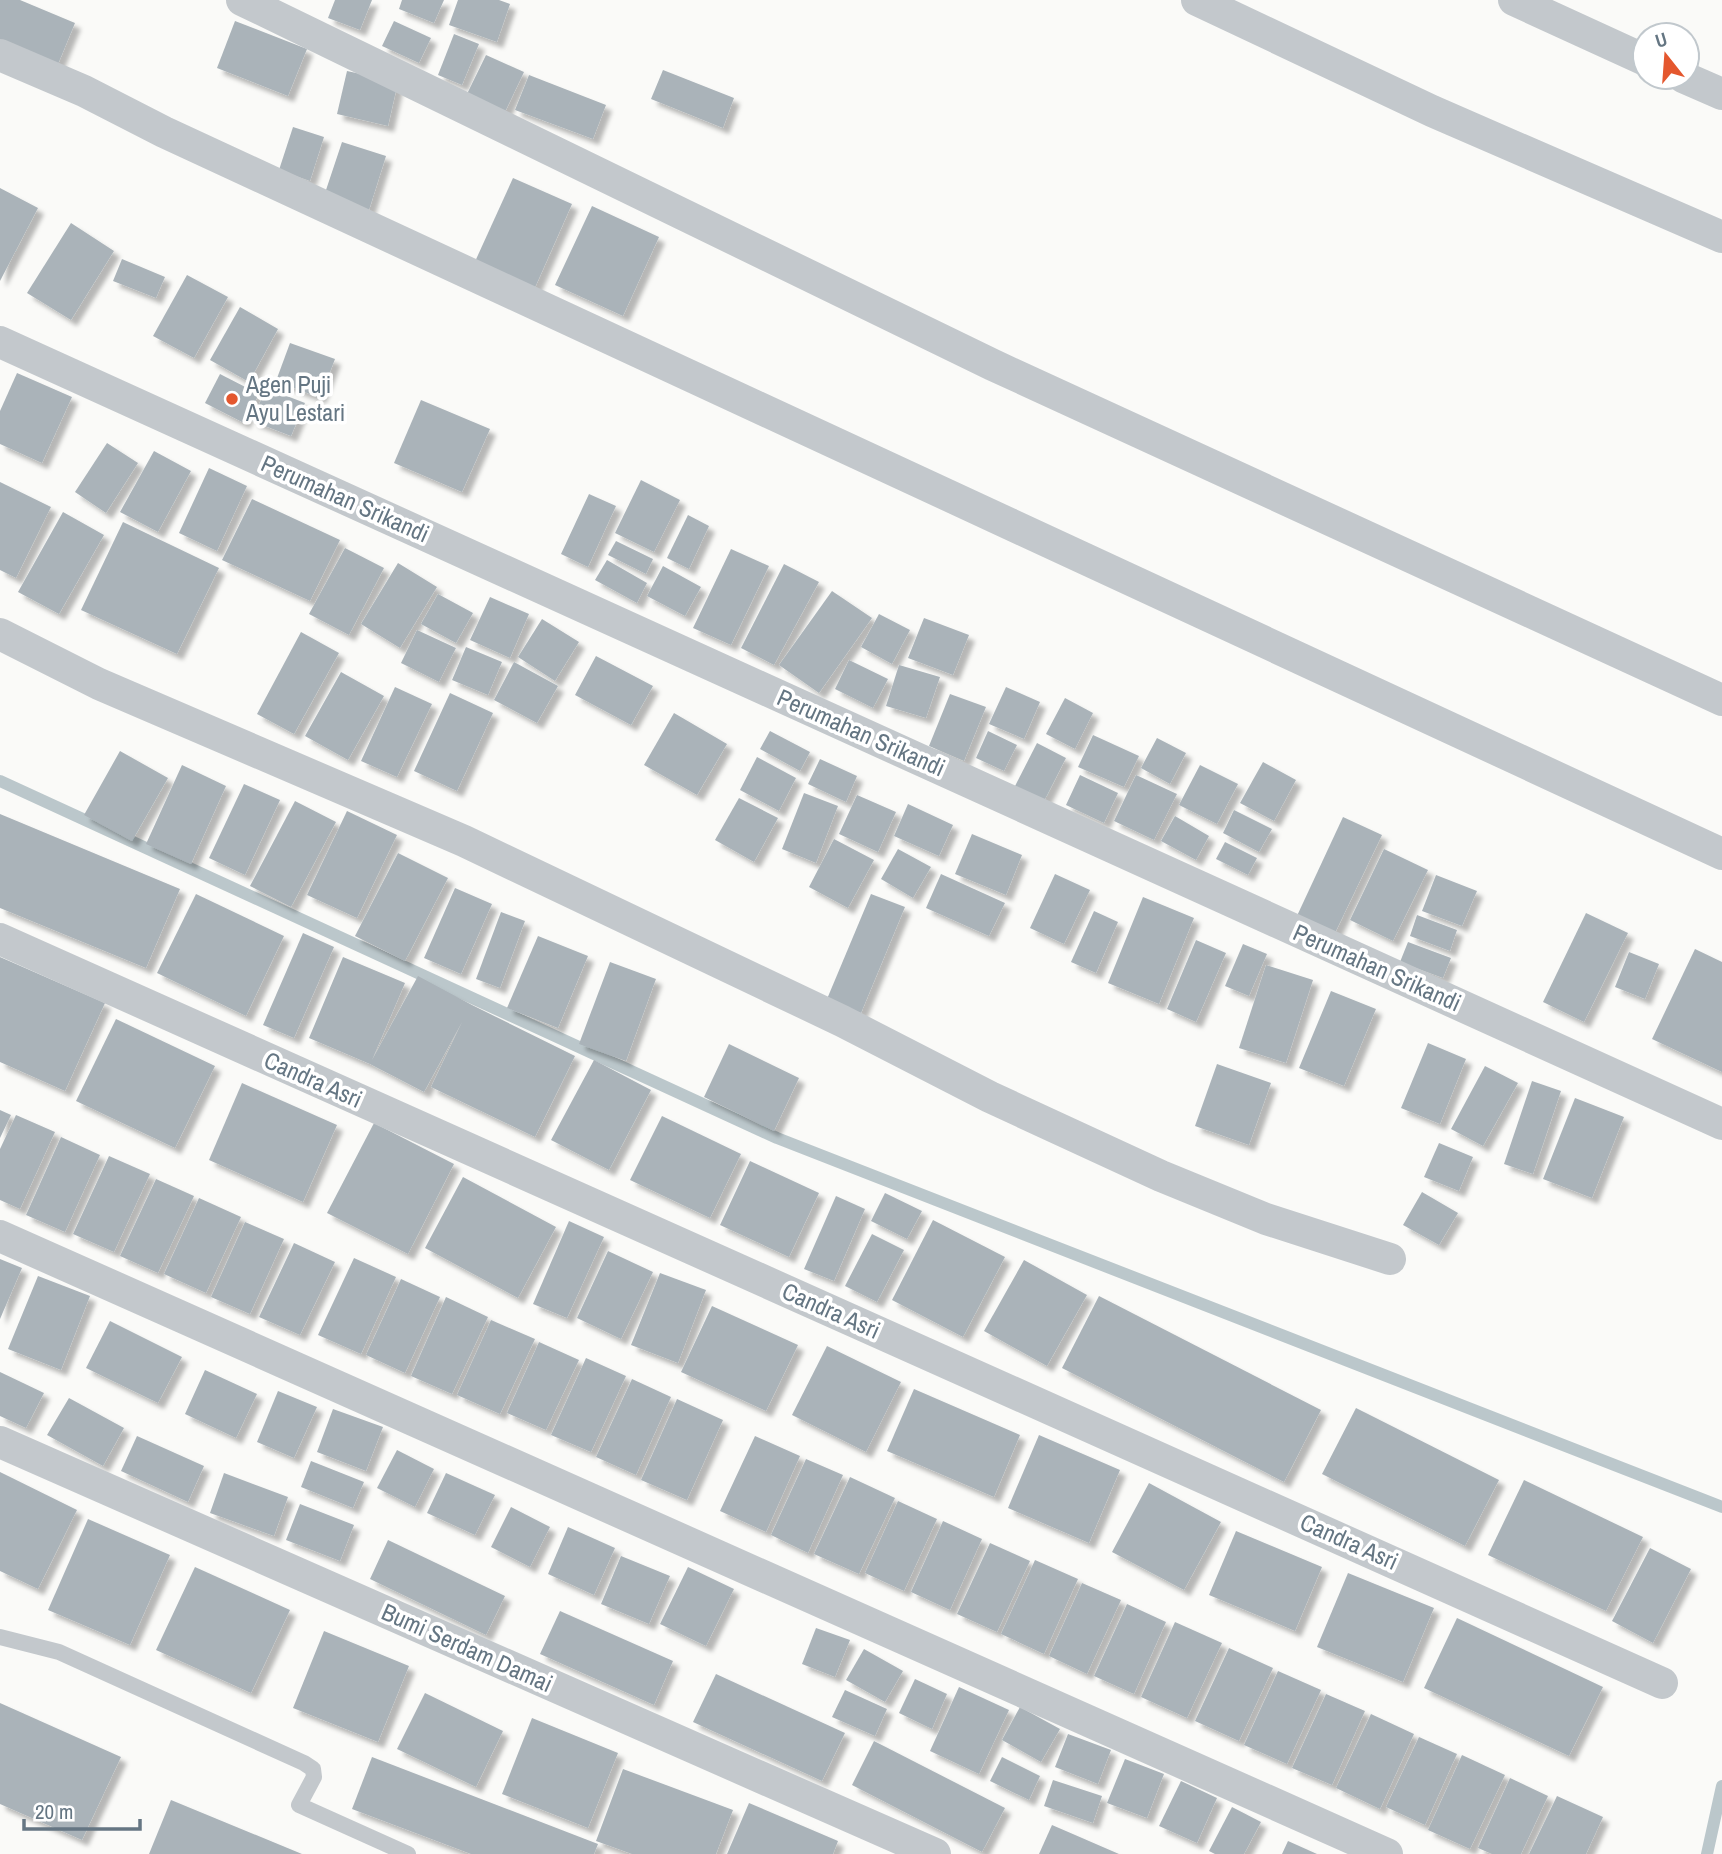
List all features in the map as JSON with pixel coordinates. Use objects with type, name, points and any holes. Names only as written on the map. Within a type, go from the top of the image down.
[{"type":"street","points":[[242,0],[993,365],[1722,701]]},
{"type":"street","points":[[1197,0],[1421,106],[1722,237]]},
{"type":"street","points":[[1514,0],[1631,54]]},
{"type":"street","points":[[0,55],[84,91],[177,138],[1722,854]]},
{"type":"street","points":[[1701,85],[1722,94]]},
{"type":"street","name":"Perumahan Srikandi","points":[[0,342],[1722,1124]]},
{"type":"street","points":[[0,634],[99,684],[464,841],[842,1021],[990,1097],[1161,1176],[1266,1219],[1390,1259]]},
{"type":"street","name":"Candra Asri","points":[[0,939],[1662,1683]]},
{"type":"street","points":[[0,1236],[1387,1854]]},
{"type":"street","name":"Bumi Serdam Damai","points":[[0,1442],[935,1854]]},
{"type":"lane","points":[[0,1637],[59,1653],[304,1763],[313,1769],[314,1777],[299,1805],[408,1854]]},
{"type":"building","points":[[0,0],[20,0],[75,23],[56,69],[0,45]]},
{"type":"building","points":[[335,0],[372,0],[360,30],[328,18]]},
{"type":"building","points":[[402,0],[444,0],[434,23],[399,9]]},
{"type":"building","points":[[458,0],[499,0],[510,4],[497,42],[449,25]]},
{"type":"building","points":[[235,21],[307,49],[288,96],[217,68]]},
{"type":"building","points":[[394,21],[431,38],[419,63],[382,46]]},
{"type":"building","points":[[454,34],[479,44],[462,85],[438,75]]},
{"type":"building","points":[[486,55],[524,72],[504,114],[466,96]]},
{"type":"building","points":[[663,70],[734,98],[723,128],[651,99]]},
{"type":"building","points":[[347,71],[398,82],[388,126],[337,114]]},
{"type":"building","points":[[529,75],[606,105],[593,139],[515,110]]},
{"type":"building","points":[[293,127],[324,137],[310,181],[279,170]]},
{"type":"building","points":[[342,142],[386,156],[369,210],[324,196]]},
{"type":"building","points":[[513,178],[572,204],[533,292],[473,266]]},
{"type":"building","points":[[0,188],[38,208],[0,281]]},
{"type":"building","points":[[592,206],[659,237],[623,316],[555,285]]},
{"type":"building","points":[[71,223],[114,251],[71,320],[27,293]]},
{"type":"building","points":[[122,259],[165,277],[156,298],[113,281]]},
{"type":"building","points":[[187,275],[228,297],[194,358],[153,336]]},
{"type":"building","points":[[240,307],[278,329],[249,382],[210,360]]},
{"type":"building","points":[[290,343],[335,359],[320,398],[276,381]]},
{"type":"building","points":[[17,373],[72,397],[42,463],[0,444],[0,411]]},
{"type":"building","name":"Agen Puji Ayu Lestari","points":[[220,374],[259,394],[244,423],[205,403]]},
{"type":"building","points":[[266,388],[305,403],[291,436],[252,421]]},
{"type":"building","points":[[421,400],[490,429],[462,492],[394,463]]},
{"type":"building","points":[[107,443],[138,463],[106,513],[75,492]]},
{"type":"building","points":[[154,451],[191,471],[158,532],[120,512]]},
{"type":"building","points":[[209,468],[247,486],[217,551],[179,533]]},
{"type":"building","points":[[641,480],[680,500],[654,552],[615,533]]},
{"type":"building","points":[[0,482],[51,507],[16,578],[0,570]]},
{"type":"building","points":[[589,494],[616,506],[588,567],[561,554]]},
{"type":"building","points":[[252,499],[340,540],[310,601],[222,560]]},
{"type":"building","points":[[63,512],[104,535],[59,614],[18,592]]},
{"type":"building","points":[[688,515],[709,526],[689,569],[667,558]]},
{"type":"building","points":[[123,522],[219,568],[177,654],[81,610]]},
{"type":"building","points":[[616,541],[653,559],[646,574],[608,555]]},
{"type":"building","points":[[345,548],[384,568],[349,635],[309,614]]},
{"type":"building","points":[[731,549],[769,566],[731,645],[693,628]]},
{"type":"building","points":[[607,560],[647,583],[637,603],[595,580]]},
{"type":"building","points":[[398,563],[437,587],[400,648],[361,624]]},
{"type":"building","points":[[784,564],[819,582],[774,665],[741,648]]},
{"type":"building","points":[[663,566],[701,587],[685,616],[647,596]]},
{"type":"building","points":[[832,591],[872,618],[819,693],[779,665]]},
{"type":"building","points":[[438,594],[473,613],[456,643],[421,624]]},
{"type":"building","points":[[490,597],[529,614],[510,658],[470,640]]},
{"type":"building","points":[[879,614],[910,630],[892,664],[861,647]]},
{"type":"building","points":[[924,618],[969,635],[953,675],[908,658]]},
{"type":"building","points":[[542,619],[579,642],[555,681],[518,657]]},
{"type":"building","points":[[417,630],[456,648],[439,682],[401,663]]},
{"type":"building","points":[[301,632],[339,653],[294,734],[257,714]]},
{"type":"building","points":[[466,647],[502,662],[488,695],[452,680]]},
{"type":"building","points":[[596,656],[653,686],[631,725],[575,695]]},
{"type":"building","points":[[849,660],[888,679],[873,708],[835,689]]},
{"type":"building","points":[[514,662],[558,686],[537,723],[494,700]]},
{"type":"building","points":[[899,665],[940,677],[926,718],[886,706]]},
{"type":"building","points":[[341,672],[384,696],[348,760],[305,736]]},
{"type":"building","points":[[395,687],[432,704],[397,777],[361,761]]},
{"type":"building","points":[[1006,687],[1040,702],[1024,739],[989,724]]},
{"type":"building","points":[[450,693],[493,713],[457,791],[414,771]]},
{"type":"building","points":[[950,694],[986,707],[964,761],[929,746]]},
{"type":"building","points":[[1065,698],[1093,713],[1075,749],[1046,734]]},
{"type":"building","points":[[674,713],[727,744],[697,795],[644,765]]},
{"type":"building","points":[[770,731],[810,752],[800,771],[760,749]]},
{"type":"building","points":[[988,731],[1017,745],[1004,771],[976,758]]},
{"type":"building","points":[[1093,735],[1139,756],[1124,787],[1078,767]]},
{"type":"building","points":[[1157,738],[1186,753],[1170,784],[1141,768]]},
{"type":"building","points":[[1037,743],[1066,758],[1042,805],[1013,790]]},
{"type":"building","points":[[120,751],[168,778],[132,841],[84,815]]},
{"type":"building","points":[[757,757],[796,778],[779,811],[740,790]]},
{"type":"building","points":[[820,759],[857,776],[846,802],[808,784]]},
{"type":"building","points":[[1263,762],[1296,780],[1274,821],[1240,803]]},
{"type":"building","points":[[182,765],[226,786],[191,864],[146,844]]},
{"type":"building","points":[[1200,765],[1238,784],[1217,824],[1179,805]]},
{"type":"building","points":[[1080,775],[1118,793],[1104,823],[1066,805]]},
{"type":"building","points":[[1136,775],[1177,794],[1154,840],[1114,821]]},
{"type":"building","points":[[244,784],[280,800],[245,875],[209,858]]},
{"type":"building","points":[[804,793],[838,806],[816,863],[782,849]]},
{"type":"building","points":[[857,795],[896,812],[878,852],[839,834]]},
{"type":"building","points":[[739,798],[778,818],[754,862],[715,840]]},
{"type":"building","points":[[295,801],[336,822],[291,907],[250,886]]},
{"type":"building","points":[[908,804],[953,825],[939,856],[894,836]]},
{"type":"building","points":[[1234,810],[1272,829],[1259,852],[1223,833]]},
{"type":"building","points":[[347,811],[397,835],[357,918],[307,895]]},
{"type":"building","points":[[0,814],[180,889],[146,968],[0,908]]},
{"type":"building","points":[[1175,816],[1209,836],[1196,860],[1161,841]]},
{"type":"building","points":[[1343,817],[1382,835],[1334,935],[1296,918]]},
{"type":"building","points":[[972,834],[1022,855],[1006,895],[955,874]]},
{"type":"building","points":[[834,839],[874,860],[848,908],[809,887]]},
{"type":"building","points":[[1225,842],[1257,858],[1248,875],[1216,859]]},
{"type":"building","points":[[898,849],[931,867],[913,898],[881,879]]},
{"type":"building","points":[[1384,849],[1428,870],[1393,941],[1350,920]]},
{"type":"building","points":[[398,853],[448,878],[405,961],[355,936]]},
{"type":"building","points":[[941,874],[1005,903],[989,936],[926,908]]},
{"type":"building","points":[[1055,874],[1090,890],[1064,944],[1030,928]]},
{"type":"building","points":[[1436,875],[1477,891],[1462,926],[1422,911]]},
{"type":"building","points":[[455,888],[492,904],[461,974],[424,958]]},
{"type":"building","points":[[196,894],[284,936],[246,1016],[157,973]]},
{"type":"building","points":[[871,894],[905,907],[861,1013],[827,999]]},
{"type":"building","points":[[1143,897],[1194,918],[1159,1004],[1108,983]]},
{"type":"building","points":[[1094,911],[1118,922],[1096,973],[1071,962]]},
{"type":"building","points":[[501,912],[525,921],[500,988],[476,979]]},
{"type":"building","points":[[1586,913],[1628,933],[1584,1022],[1543,1002]]},
{"type":"building","points":[[1417,915],[1457,930],[1450,951],[1410,936]]},
{"type":"building","points":[[303,933],[334,947],[294,1038],[263,1025]]},
{"type":"building","points":[[538,936],[588,956],[558,1028],[507,1008]]},
{"type":"building","points":[[1196,940],[1226,953],[1196,1022],[1167,1009]]},
{"type":"building","points":[[1408,942],[1451,958],[1443,978],[1400,962]]},
{"type":"building","points":[[1243,944],[1267,954],[1249,996],[1225,986]]},
{"type":"building","points":[[1695,949],[1722,962],[1722,1072],[1652,1039]]},
{"type":"building","points":[[1629,952],[1659,964],[1645,999],[1615,987]]},
{"type":"building","points":[[0,957],[105,1003],[65,1091],[0,1062]]},
{"type":"building","points":[[343,957],[405,983],[372,1060],[418,976],[575,1056],[535,1137],[431,1087],[462,1022],[424,1092],[370,1064],[309,1038]]},
{"type":"building","points":[[610,962],[656,979],[626,1061],[579,1044]]},
{"type":"building","points":[[1266,965],[1313,980],[1286,1063],[1239,1048]]},
{"type":"building","points":[[1331,991],[1376,1009],[1344,1086],[1299,1068]]},
{"type":"building","points":[[116,1019],[215,1066],[175,1148],[76,1101]]},
{"type":"building","points":[[1428,1043],[1466,1059],[1440,1124],[1401,1108]]},
{"type":"building","points":[[729,1044],[799,1078],[774,1131],[704,1097]]},
{"type":"building","points":[[594,1060],[651,1090],[609,1170],[551,1140]]},
{"type":"building","points":[[1217,1064],[1271,1083],[1249,1145],[1195,1126]]},
{"type":"building","points":[[1485,1066],[1518,1083],[1483,1146],[1451,1129]]},
{"type":"building","points":[[1532,1081],[1561,1091],[1533,1174],[1504,1164]]},
{"type":"building","points":[[242,1083],[337,1125],[303,1202],[209,1160]]},
{"type":"building","points":[[1575,1098],[1624,1117],[1592,1198],[1543,1179]]},
{"type":"building","points":[[0,1110],[11,1115],[0,1138]]},
{"type":"building","points":[[16,1115],[55,1132],[20,1209],[0,1200],[0,1149]]},
{"type":"building","points":[[662,1116],[741,1154],[710,1218],[630,1180]]},
{"type":"building","points":[[374,1123],[454,1164],[408,1254],[327,1213]]},
{"type":"building","points":[[61,1137],[100,1155],[65,1232],[26,1215]]},
{"type":"building","points":[[1439,1143],[1473,1157],[1459,1191],[1424,1177]]},
{"type":"building","points":[[109,1156],[150,1174],[114,1252],[73,1234]]},
{"type":"building","points":[[750,1161],[819,1193],[789,1257],[720,1225]]},
{"type":"building","points":[[463,1177],[556,1227],[518,1298],[425,1248]]},
{"type":"building","points":[[156,1179],[194,1196],[158,1273],[120,1256]]},
{"type":"building","points":[[1422,1192],[1458,1213],[1439,1245],[1403,1225]]},
{"type":"building","points":[[885,1193],[922,1211],[907,1239],[871,1221]]},
{"type":"building","points":[[836,1196],[865,1209],[834,1281],[804,1269]]},
{"type":"building","points":[[199,1198],[241,1217],[206,1293],[164,1274]]},
{"type":"building","points":[[933,1220],[1005,1257],[963,1337],[892,1300]]},
{"type":"building","points":[[569,1221],[604,1237],[567,1318],[533,1304]]},
{"type":"building","points":[[245,1222],[284,1239],[250,1314],[211,1297]]},
{"type":"building","points":[[872,1234],[904,1250],[877,1302],[845,1286]]},
{"type":"building","points":[[294,1243],[335,1262],[300,1335],[259,1317]]},
{"type":"building","points":[[608,1251],[653,1272],[621,1339],[577,1318]]},
{"type":"building","points":[[354,1258],[396,1277],[361,1354],[318,1335]]},
{"type":"building","points":[[0,1259],[22,1268],[0,1319]]},
{"type":"building","points":[[1024,1260],[1087,1295],[1047,1366],[984,1331]]},
{"type":"building","points":[[660,1273],[706,1290],[678,1363],[631,1345]]},
{"type":"building","points":[[38,1276],[90,1296],[61,1370],[8,1349]]},
{"type":"building","points":[[401,1279],[440,1297],[405,1373],[366,1355]]},
{"type":"building","points":[[1099,1296],[1321,1410],[1284,1482],[1062,1368]]},
{"type":"building","points":[[446,1297],[488,1317],[452,1394],[411,1376]]},
{"type":"building","points":[[712,1306],[798,1345],[766,1411],[681,1372]]},
{"type":"building","points":[[491,1320],[535,1339],[500,1414],[457,1395]]},
{"type":"building","points":[[110,1321],[182,1357],[158,1403],[86,1368]]},
{"type":"building","points":[[539,1342],[579,1360],[546,1430],[507,1413]]},
{"type":"building","points":[[827,1346],[901,1382],[866,1452],[792,1415]]},
{"type":"building","points":[[586,1358],[626,1376],[591,1452],[551,1435]]},
{"type":"building","points":[[205,1370],[257,1394],[236,1438],[185,1414]]},
{"type":"building","points":[[0,1372],[44,1393],[26,1428],[0,1416]]},
{"type":"building","points":[[632,1379],[671,1397],[636,1475],[596,1457]]},
{"type":"building","points":[[914,1389],[1020,1435],[994,1497],[887,1451]]},
{"type":"building","points":[[278,1391],[317,1407],[294,1458],[257,1442]]},
{"type":"building","points":[[69,1398],[124,1428],[103,1466],[47,1435]]},
{"type":"building","points":[[677,1399],[723,1420],[687,1500],[641,1480]]},
{"type":"building","points":[[1356,1408],[1499,1480],[1465,1546],[1322,1474]]},
{"type":"building","points":[[333,1409],[383,1427],[366,1471],[317,1452]]},
{"type":"building","points":[[1039,1435],[1120,1470],[1089,1543],[1008,1508]]},
{"type":"building","points":[[137,1436],[204,1466],[188,1502],[121,1471]]},
{"type":"building","points":[[755,1436],[800,1456],[766,1532],[720,1511]]},
{"type":"building","points":[[397,1450],[434,1469],[415,1507],[377,1488]]},
{"type":"building","points":[[806,1459],[843,1475],[808,1553],[771,1535]]},
{"type":"building","points":[[311,1461],[364,1482],[353,1508],[301,1487]]},
{"type":"building","points":[[0,1472],[77,1510],[38,1589],[0,1571]]},
{"type":"building","points":[[224,1473],[288,1497],[274,1536],[210,1513]]},
{"type":"building","points":[[446,1473],[495,1495],[475,1535],[427,1513]]},
{"type":"building","points":[[850,1477],[895,1498],[859,1574],[814,1554]]},
{"type":"building","points":[[1524,1480],[1643,1537],[1606,1611],[1488,1555]]},
{"type":"building","points":[[1149,1483],[1221,1522],[1184,1590],[1112,1552]]},
{"type":"building","points":[[898,1501],[937,1519],[904,1591],[865,1573]]},
{"type":"building","points":[[300,1504],[354,1525],[340,1561],[286,1540]]},
{"type":"building","points":[[511,1507],[550,1527],[530,1567],[491,1547]]},
{"type":"building","points":[[88,1519],[170,1555],[130,1645],[48,1610]]},
{"type":"building","points":[[943,1521],[982,1539],[950,1610],[911,1592]]},
{"type":"building","points":[[568,1527],[615,1548],[594,1595],[548,1574]]},
{"type":"building","points":[[1236,1531],[1322,1567],[1295,1631],[1209,1595]]},
{"type":"building","points":[[388,1540],[505,1596],[486,1635],[370,1579]]},
{"type":"building","points":[[990,1543],[1030,1561],[997,1632],[957,1614]]},
{"type":"building","points":[[1650,1548],[1691,1569],[1653,1643],[1612,1621]]},
{"type":"building","points":[[621,1556],[670,1576],[649,1624],[601,1604]]},
{"type":"building","points":[[1035,1560],[1078,1579],[1044,1654],[1001,1634]]},
{"type":"building","points":[[195,1567],[290,1610],[251,1693],[156,1650]]},
{"type":"building","points":[[688,1567],[734,1589],[706,1646],[660,1624]]},
{"type":"building","points":[[1348,1573],[1434,1608],[1403,1682],[1317,1647]]},
{"type":"building","points":[[1082,1583],[1121,1600],[1087,1674],[1049,1656]]},
{"type":"building","points":[[1127,1604],[1166,1622],[1134,1694],[1094,1676]]},
{"type":"building","points":[[560,1611],[673,1661],[654,1705],[540,1654]]},
{"type":"building","points":[[1457,1618],[1603,1687],[1569,1756],[1424,1688]]},
{"type":"building","points":[[1175,1622],[1222,1643],[1187,1718],[1141,1697]]},
{"type":"building","points":[[816,1628],[850,1640],[835,1677],[802,1664]]},
{"type":"building","points":[[324,1631],[409,1666],[378,1742],[293,1708]]},
{"type":"building","points":[[1229,1648],[1273,1668],[1239,1741],[1195,1721]]},
{"type":"building","points":[[864,1649],[903,1671],[885,1702],[846,1680]]},
{"type":"building","points":[[1278,1671],[1321,1690],[1287,1764],[1244,1745]]},
{"type":"building","points":[[716,1674],[845,1733],[822,1781],[693,1722]]},
{"type":"building","points":[[915,1679],[947,1694],[932,1729],[899,1713]]},
{"type":"building","points":[[959,1687],[1009,1710],[979,1774],[930,1751]]},
{"type":"building","points":[[845,1690],[887,1709],[875,1736],[832,1717]]},
{"type":"building","points":[[425,1693],[503,1731],[476,1787],[397,1749]]},
{"type":"building","points":[[1326,1694],[1365,1711],[1332,1785],[1292,1768]]},
{"type":"building","points":[[0,1703],[121,1757],[82,1840],[0,1804]]},
{"type":"building","points":[[1020,1707],[1060,1729],[1041,1762],[1002,1740]]},
{"type":"building","points":[[1371,1714],[1414,1734],[1380,1809],[1336,1788]]},
{"type":"building","points":[[532,1718],[618,1753],[588,1828],[502,1794]]},
{"type":"building","points":[[1068,1734],[1111,1750],[1098,1784],[1055,1767]]},
{"type":"building","points":[[1419,1737],[1457,1754],[1425,1825],[1386,1807]]},
{"type":"building","points":[[874,1741],[1005,1808],[982,1852],[852,1785]]},
{"type":"building","points":[[1462,1755],[1505,1775],[1470,1849],[1428,1830]]},
{"type":"building","points":[[372,1757],[598,1844],[594,1854],[471,1854],[352,1809]]},
{"type":"building","points":[[1002,1757],[1040,1776],[1029,1800],[990,1781]]},
{"type":"building","points":[[1125,1759],[1164,1774],[1147,1818],[1107,1803]]},
{"type":"building","points":[[623,1769],[733,1810],[716,1854],[632,1854],[596,1841]]},
{"type":"building","points":[[1510,1778],[1548,1796],[1521,1854],[1492,1854],[1478,1848]]},
{"type":"building","points":[[1053,1780],[1102,1796],[1093,1823],[1044,1806]]},
{"type":"building","points":[[1181,1781],[1217,1798],[1197,1843],[1159,1826]]},
{"type":"building","points":[[1557,1796],[1603,1817],[1586,1854],[1529,1854]]},
{"type":"building","points":[[171,1800],[302,1854],[149,1854]]},
{"type":"building","points":[[749,1803],[838,1841],[833,1854],[727,1854]]},
{"type":"building","points":[[1232,1807],[1261,1822],[1244,1854],[1215,1854],[1209,1851]]},
{"type":"building","points":[[1052,1825],[1119,1854],[1039,1854]]},
{"type":"building","points":[[1288,1841],[1317,1854],[1282,1854]]},
{"type":"waterway","points":[[0,781],[777,1138],[1722,1507]]},
{"type":"waterway","points":[[1707,1854],[1722,1786]]},
{"type":"place","name":"Agen Puji Ayu Lestari","points":[[232,399]]}]
